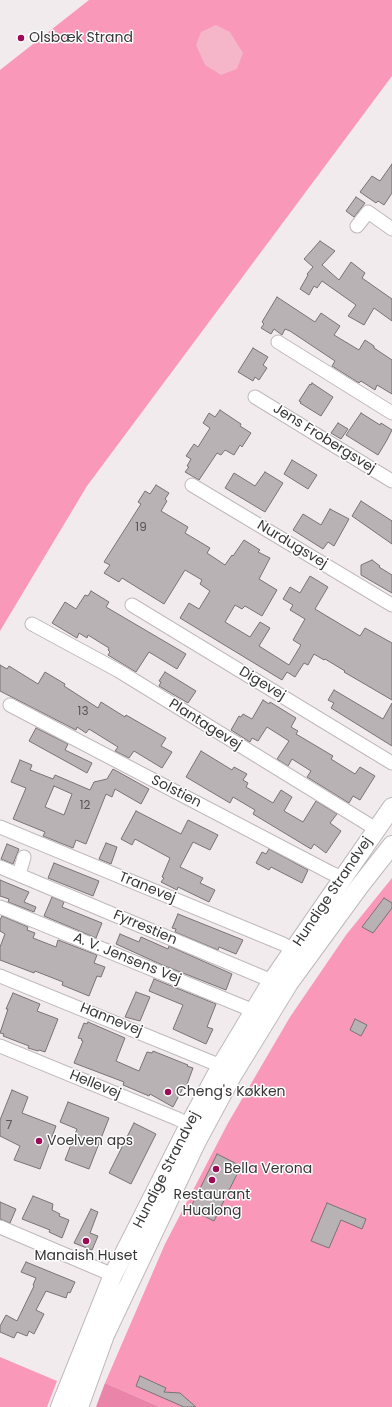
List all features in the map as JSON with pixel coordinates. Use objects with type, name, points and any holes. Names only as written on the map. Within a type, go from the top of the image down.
[{"type":"main road","name":"Hundige Strandvej","points":[[60,1407],[113,1275],[189,1125],[221,1066],[272,981],[392,807]]},
{"type":"main road","name":"Hundige Strandvej","points":[[79,1407],[105,1336],[198,1141],[232,1076],[289,983],[359,887],[392,845]]},
{"type":"street","points":[[357,226],[368,212],[392,229]]},
{"type":"street","points":[[278,342],[392,413]]},
{"type":"street","name":"Jens Frobergsvej","points":[[255,397],[392,481]]},
{"type":"street","name":"Nurdugsvej","points":[[192,485],[392,605]]},
{"type":"street","name":"Digevej","points":[[132,605],[392,763]]},
{"type":"street","name":"Plantagevej","points":[[32,624],[119,671],[376,829]]},
{"type":"street","name":"Solstien","points":[[10,705],[343,878]]},
{"type":"street","name":"Tranevej","points":[[0,827],[269,938],[293,950]]},
{"type":"street","points":[[19,875],[24,857]]},
{"type":"street","name":"Fyrrestien","points":[[0,868],[272,981]]},
{"type":"street","name":"A. V. Jensens Vej","points":[[0,907],[254,1011]]},
{"type":"street","name":"Hannevej","points":[[0,976],[212,1061],[221,1066]]},
{"type":"street","name":"Hellevej","points":[[0,1046],[178,1119],[189,1125]]},
{"type":"street","points":[[0,1227],[113,1275]]},
{"type":"shaded area","points":[[89,0],[392,0],[392,76],[87,486],[0,631],[0,70]]},
{"type":"shaded area","points":[[216,25],[230,32],[243,53],[237,69],[221,75],[205,65],[196,45],[201,32]]},
{"type":"shaded area","points":[[392,878],[392,1407],[160,1407],[105,1383],[165,1244],[228,1123],[290,1017],[346,935]]},
{"type":"shaded area","points":[[0,1357],[57,1381],[47,1407],[0,1407]]},
{"type":"shaded area","points":[[105,1383],[160,1407],[96,1407]]},
{"type":"building","points":[[392,164],[392,193],[384,205],[378,201],[376,203],[360,192],[372,176],[380,181]]},
{"type":"building","points":[[356,197],[365,203],[354,217],[346,211]]},
{"type":"building","points":[[320,241],[335,251],[322,265],[339,280],[351,262],[365,273],[362,278],[392,299],[392,321],[374,308],[364,325],[348,316],[356,305],[322,281],[317,288],[314,286],[309,295],[300,289],[308,275],[307,274],[313,267],[304,259]]},
{"type":"building","points":[[277,297],[315,322],[321,313],[340,326],[334,335],[359,350],[365,340],[392,360],[392,394],[377,385],[375,390],[361,381],[359,383],[332,366],[335,361],[290,331],[285,329],[282,335],[274,329],[271,334],[261,328],[264,324],[262,322]]},
{"type":"building","points":[[253,348],[268,357],[263,365],[267,368],[259,380],[255,377],[253,381],[238,372]]},
{"type":"building","points":[[312,383],[333,397],[321,416],[299,401]]},
{"type":"building","points":[[220,410],[241,424],[240,426],[251,433],[242,447],[240,445],[234,455],[225,450],[221,455],[217,453],[199,480],[185,472],[189,467],[187,466],[191,459],[186,456],[194,444],[198,447],[210,428],[203,423],[209,413],[215,417]]},
{"type":"building","points":[[361,413],[380,425],[381,423],[392,430],[378,455],[346,435]]},
{"type":"building","points":[[338,423],[348,429],[341,439],[331,433]]},
{"type":"building","points":[[292,460],[317,475],[308,489],[284,474]]},
{"type":"building","points":[[265,472],[283,483],[265,512],[225,488],[234,473],[255,486]]},
{"type":"building","points":[[156,485],[169,493],[165,499],[167,501],[161,511],[188,527],[185,533],[210,548],[207,553],[225,565],[244,540],[260,550],[258,552],[270,558],[259,579],[277,590],[262,616],[245,606],[242,609],[235,605],[225,622],[250,637],[260,622],[270,628],[259,646],[289,665],[301,645],[293,640],[305,619],[290,610],[293,605],[283,599],[290,587],[300,593],[310,576],[328,587],[315,609],[360,636],[365,628],[392,643],[392,700],[325,659],[324,660],[314,654],[308,665],[304,663],[295,677],[287,672],[282,680],[180,618],[189,603],[199,609],[210,591],[200,584],[202,580],[185,570],[164,604],[122,578],[119,582],[104,573],[110,565],[104,562],[141,504],[138,502],[145,491],[150,494]]},
{"type":"building","points":[[361,501],[392,521],[392,544],[352,516]]},
{"type":"building","points":[[330,509],[349,519],[334,546],[328,542],[323,549],[293,530],[303,514],[321,525]]},
{"type":"building","points":[[372,560],[380,566],[379,567],[392,575],[392,593],[361,575],[361,565]]},
{"type":"building","points":[[91,591],[109,602],[106,607],[186,654],[177,669],[149,652],[136,672],[108,655],[110,652],[108,650],[109,648],[88,635],[87,638],[79,633],[77,638],[52,623],[65,602],[76,609],[85,595],[88,596]]},
{"type":"building","points":[[0,665],[7,669],[9,666],[38,684],[45,672],[65,684],[64,686],[98,708],[101,702],[125,717],[126,715],[166,738],[161,746],[172,752],[162,768],[134,751],[129,758],[115,751],[118,747],[89,729],[86,733],[77,727],[76,730],[0,691]]},
{"type":"building","points":[[165,672],[196,691],[188,703],[159,686],[161,682],[159,681]]},
{"type":"building","points":[[334,690],[383,719],[392,703],[392,746],[331,708],[334,703],[328,700]]},
{"type":"building","points":[[263,700],[269,704],[270,702],[296,718],[291,727],[298,731],[296,734],[333,756],[331,759],[355,774],[360,767],[375,776],[360,800],[353,796],[349,803],[307,777],[311,771],[292,759],[288,766],[277,759],[289,741],[267,727],[258,741],[252,738],[250,742],[231,730],[239,716],[241,717],[243,714],[252,719]]},
{"type":"building","points":[[36,728],[68,744],[65,750],[92,763],[87,773],[29,741]]},
{"type":"building","points":[[201,751],[232,770],[234,767],[247,774],[243,780],[248,783],[246,787],[273,803],[281,790],[292,797],[284,811],[303,822],[316,801],[337,814],[330,823],[341,831],[326,853],[314,844],[311,849],[253,814],[255,810],[233,797],[230,803],[186,777]]},
{"type":"building","points":[[20,760],[32,765],[30,770],[53,779],[55,775],[90,790],[94,782],[107,779],[113,769],[149,789],[141,804],[115,789],[112,797],[106,794],[86,844],[76,840],[73,848],[43,836],[45,832],[13,819],[26,788],[11,782]],"holes":[[[54,786],[72,794],[64,815],[45,807]]]},
{"type":"building","points":[[136,811],[181,834],[188,820],[218,835],[210,850],[193,842],[180,867],[203,878],[200,883],[215,890],[209,902],[178,887],[177,890],[161,882],[164,878],[162,877],[170,858],[135,839],[132,845],[121,839]]},
{"type":"building","points":[[106,843],[117,847],[111,864],[99,859]]},
{"type":"building","points":[[7,844],[19,849],[13,864],[1,859]]},
{"type":"building","points":[[269,849],[308,870],[302,883],[271,867],[269,870],[256,863],[262,852],[266,854]]},
{"type":"building","points":[[54,863],[99,881],[93,896],[48,878]]},
{"type":"building","points":[[0,880],[29,892],[24,902],[36,907],[34,912],[8,902],[9,899],[0,896]]},
{"type":"building","points":[[52,897],[64,902],[62,907],[102,923],[96,938],[44,916]]},
{"type":"building","points":[[384,898],[392,903],[392,908],[373,933],[362,927]]},
{"type":"building","points":[[178,914],[243,940],[236,954],[219,947],[218,950],[175,932],[176,929],[172,928]]},
{"type":"building","points":[[2,916],[28,927],[27,930],[35,933],[33,938],[56,947],[58,940],[97,955],[94,963],[105,967],[101,977],[97,976],[89,996],[62,985],[63,982],[0,960],[0,947],[5,934],[0,931],[0,920]]},
{"type":"building","points":[[120,934],[139,942],[141,937],[168,949],[169,946],[232,974],[226,990],[160,964],[116,944]]},
{"type":"building","points":[[154,979],[216,1004],[207,1027],[213,1029],[206,1044],[173,1029],[183,1005],[149,991]]},
{"type":"building","points":[[136,992],[150,997],[140,1021],[125,1017]]},
{"type":"building","points":[[13,993],[40,1004],[37,1011],[58,1019],[45,1052],[28,1048],[29,1046],[3,1036],[4,1034],[0,1033],[8,1009],[6,1009]]},
{"type":"building","points":[[355,1019],[367,1025],[361,1036],[350,1030]]},
{"type":"building","points":[[88,1022],[125,1038],[116,1061],[139,1071],[147,1052],[152,1053],[153,1051],[193,1068],[186,1087],[184,1086],[173,1107],[150,1094],[149,1096],[123,1085],[124,1082],[74,1063],[83,1041],[81,1040],[82,1039],[78,1038],[84,1023],[87,1024]]},
{"type":"building","points":[[12,1090],[28,1097],[22,1113],[56,1126],[40,1169],[14,1160],[20,1146],[0,1136],[0,1120]]},
{"type":"building","points":[[68,1102],[109,1118],[89,1169],[65,1160],[77,1129],[60,1122]]},
{"type":"building","points":[[134,1123],[156,1134],[131,1184],[109,1173]]},
{"type":"building","points":[[217,1154],[241,1166],[214,1221],[190,1209]]},
{"type":"building","points":[[33,1196],[53,1204],[52,1210],[60,1214],[59,1216],[69,1220],[62,1238],[49,1232],[50,1230],[22,1219]]},
{"type":"building","points":[[0,1202],[16,1209],[10,1223],[0,1219]]},
{"type":"building","points":[[327,1203],[366,1219],[362,1229],[341,1220],[329,1248],[311,1241]]},
{"type":"building","points":[[91,1209],[98,1212],[90,1233],[98,1236],[92,1250],[74,1243]]},
{"type":"building","points":[[26,1262],[75,1282],[66,1298],[46,1291],[36,1310],[44,1314],[34,1334],[29,1331],[27,1336],[17,1332],[14,1338],[0,1332],[0,1326],[6,1315],[17,1321],[34,1286],[33,1285],[36,1278],[21,1272]]},
{"type":"building","points":[[140,1376],[166,1388],[164,1392],[180,1393],[196,1407],[184,1407],[136,1386]]},
{"type":"place","name":"Olsbæk Strand","points":[[21,38]]},
{"type":"place","name":"Cheng's Køkken","points":[[168,1092]]},
{"type":"place","name":"Voelven aps","points":[[39,1141]]},
{"type":"place","name":"Bella Verona","points":[[216,1169]]},
{"type":"place","name":"Restaurant Hualong","points":[[212,1180]]},
{"type":"place","name":"Manaish Huset","points":[[86,1241]]}]
